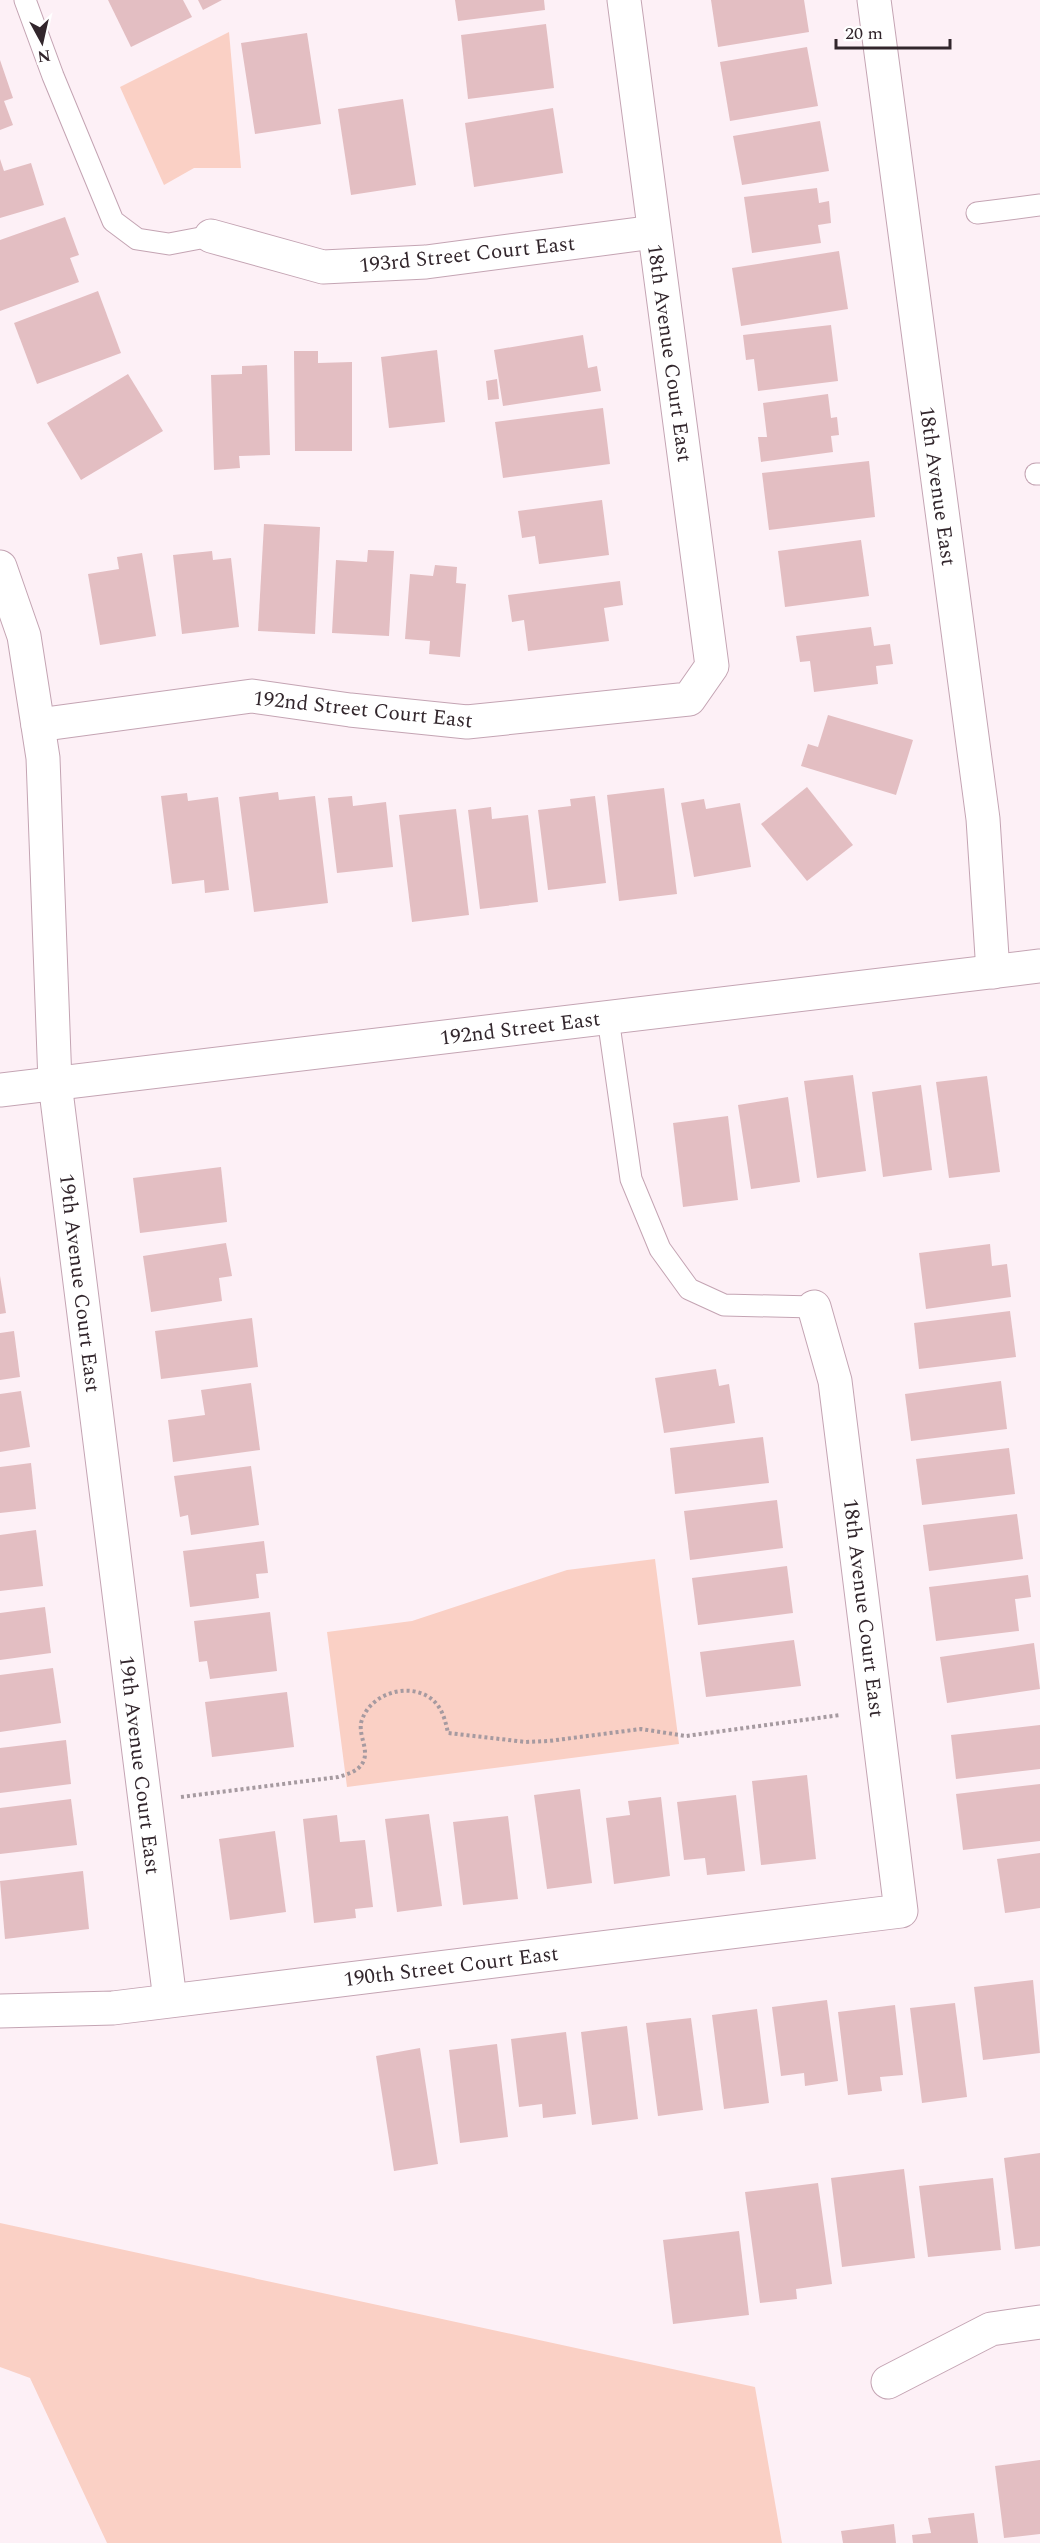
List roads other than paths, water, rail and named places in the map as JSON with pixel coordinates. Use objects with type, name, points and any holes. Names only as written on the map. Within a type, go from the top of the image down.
[{"type":"street","name":"18th Avenue Court East","points":[[624,0],[712,666],[689,699]]},
{"type":"street","name":"18th Avenue East","points":[[874,0],[983,819],[993,972]]},
{"type":"street","name":"193rd Street Court East","points":[[211,236],[323,267],[426,262],[654,232]]},
{"type":"street","name":"19th Avenue Court East","points":[[0,567],[24,636],[43,758],[55,1083],[170,2000]]},
{"type":"street","name":"192nd Street Court East","points":[[38,725],[252,696],[350,710],[467,722],[689,699]]},
{"type":"street","name":"192nd Street East","points":[[0,1090],[1040,966]]},
{"type":"street","name":"18th Avenue Court East","points":[[814,1306],[836,1381],[901,1911]]},
{"type":"street","name":"190th Street Court East","points":[[0,2011],[113,2008],[901,1911]]},
{"type":"street","points":[[888,2382],[991,2329],[1040,2322]]},
{"type":"lane","points":[[26,0],[53,76],[113,221],[137,239],[159,243],[169,244],[211,236]]},
{"type":"lane","points":[[977,213],[1040,205]]},
{"type":"lane","points":[[608,1018],[631,1179],[660,1249],[689,1289],[724,1305],[814,1306]]}]
